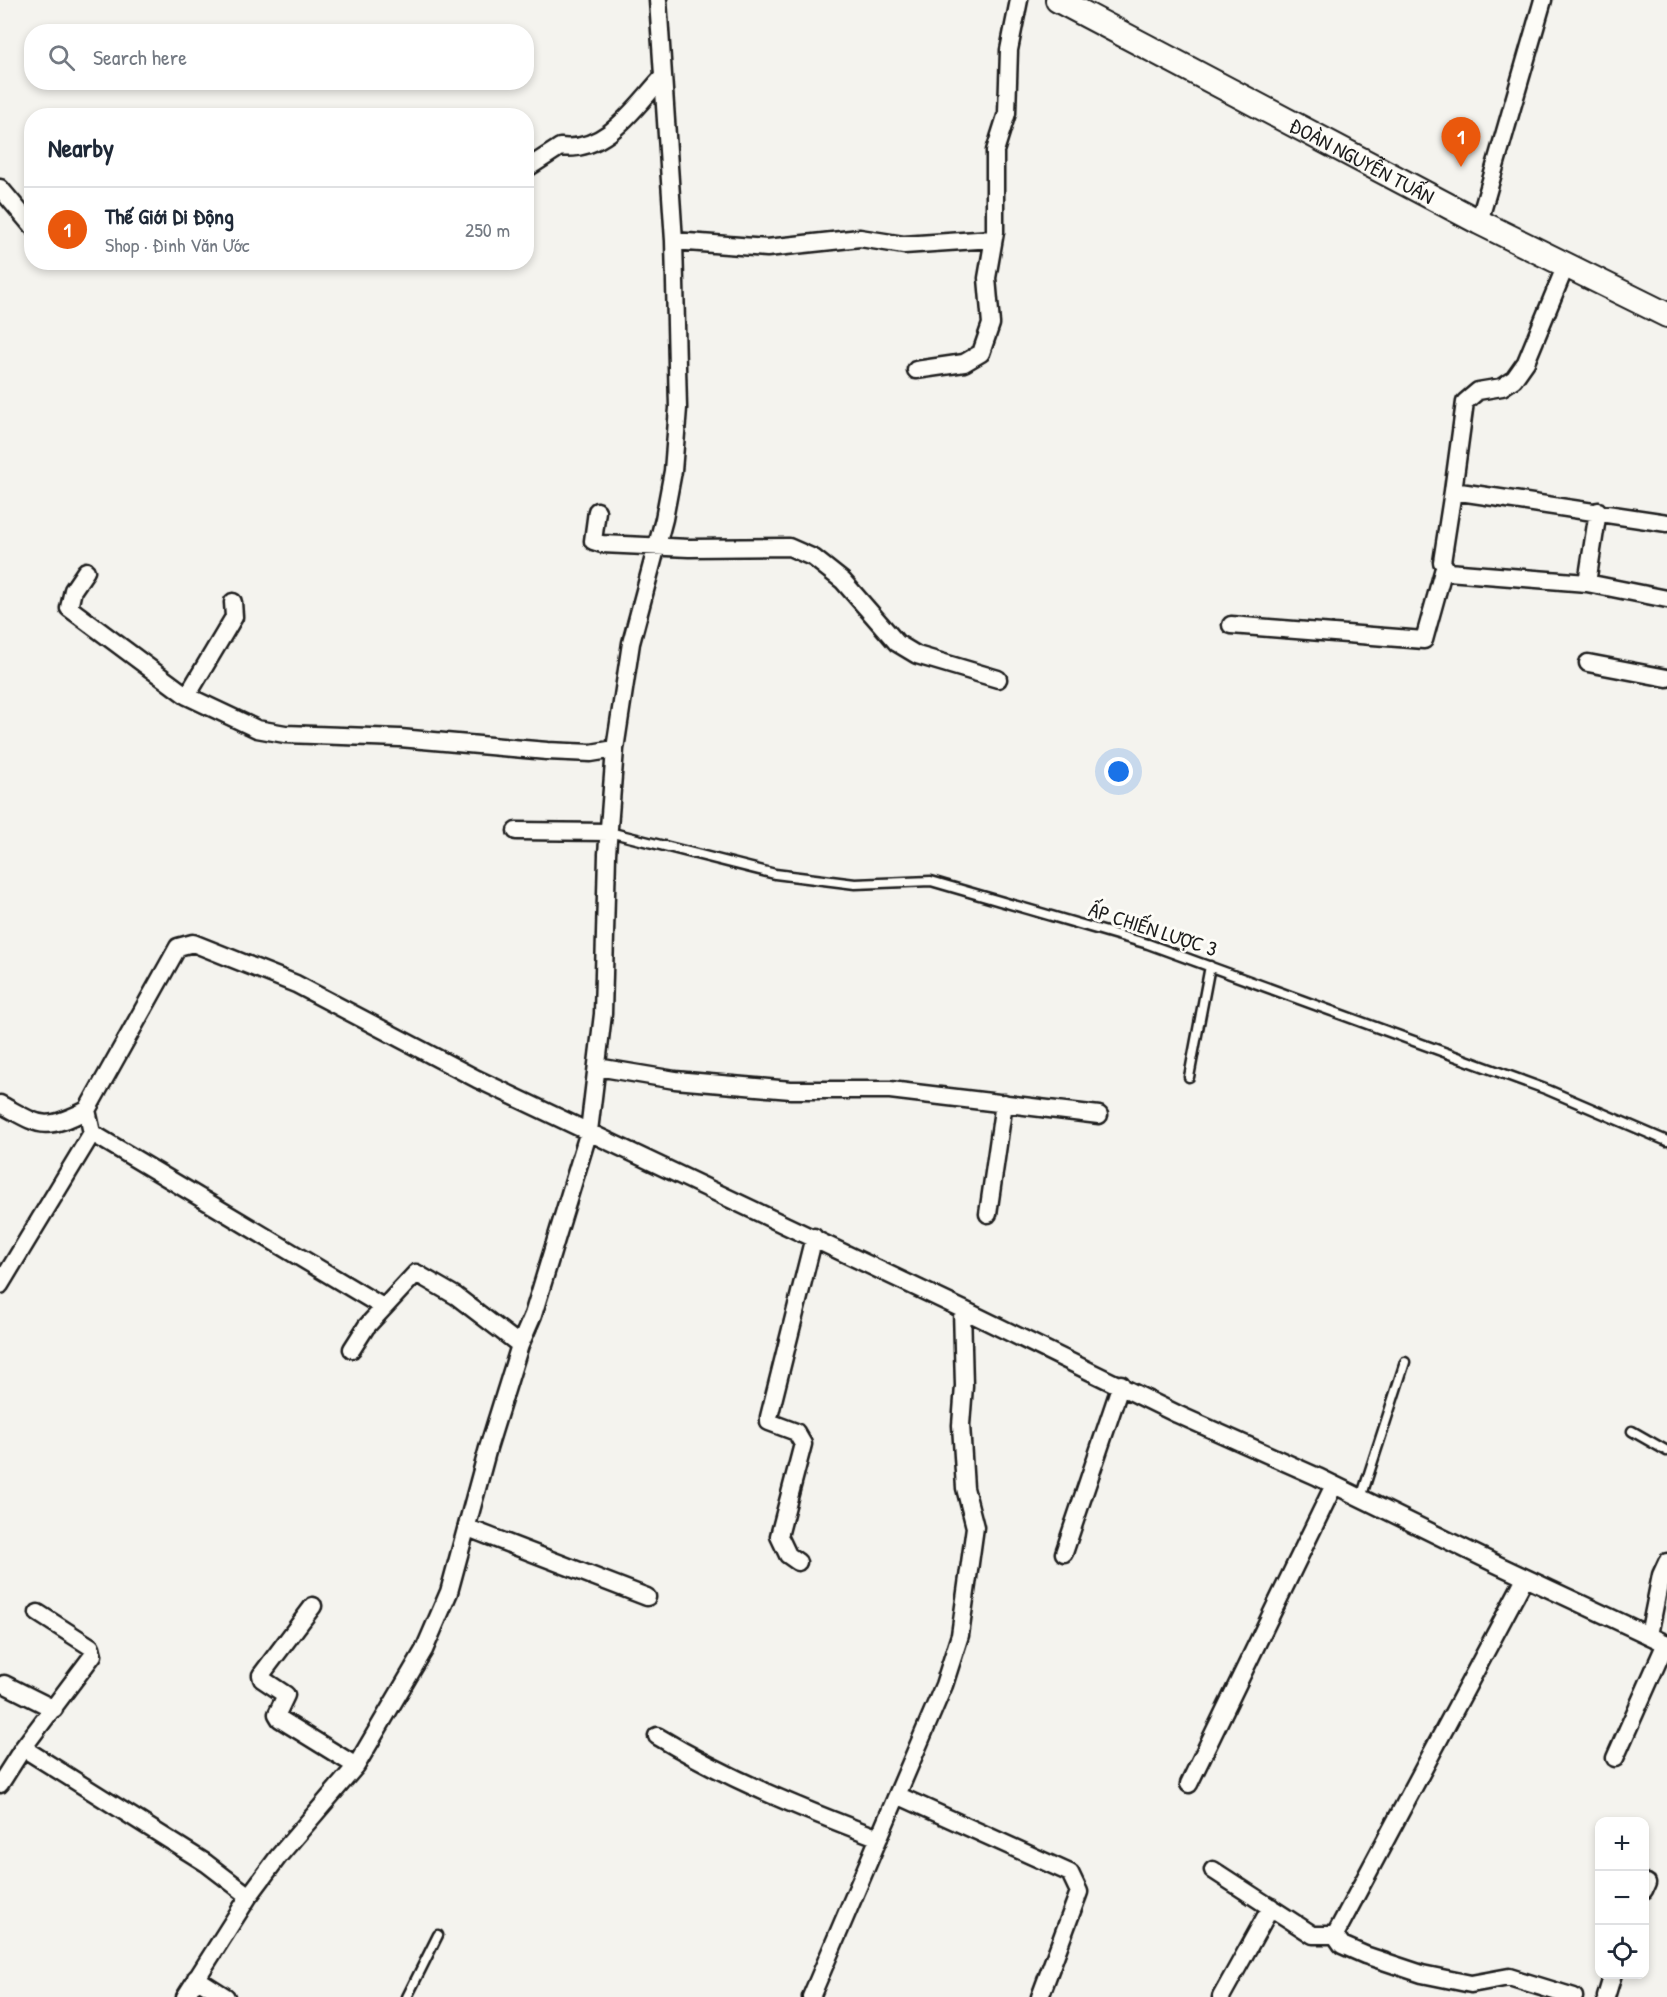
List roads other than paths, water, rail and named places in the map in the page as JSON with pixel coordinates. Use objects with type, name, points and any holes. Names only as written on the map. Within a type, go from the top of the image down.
[{"type":"main road","name":"ĐOÀN NGUYỄN TUẤN","points":[[1058,0],[1479,222],[1667,315]]},
{"type":"street","points":[[185,1997],[249,1896],[278,1857],[356,1766],[424,1650],[449,1592],[488,1448],[520,1345],[533,1315],[589,1131],[603,1014],[609,832],[615,749],[631,643],[657,546],[673,471],[678,408],[674,241],[658,0]]},
{"type":"street","points":[[916,370],[964,363],[981,353],[990,324],[987,278],[994,232],[995,151],[1007,113],[1009,50],[1019,0]]},
{"type":"street","points":[[1479,222],[1543,0]]},
{"type":"street","points":[[534,164],[560,147],[575,149],[590,145],[605,137],[662,78]]},
{"type":"street","points":[[0,188],[24,216]]},
{"type":"street","points":[[674,241],[767,248],[860,238],[904,245],[992,239]]},
{"type":"street","points":[[1231,625],[1301,628],[1424,640],[1444,568],[1465,402],[1478,391],[1502,387],[1514,379],[1526,362],[1566,265]]},
{"type":"street","points":[[1453,491],[1667,523]]},
{"type":"street","points":[[597,511],[593,541],[602,544],[689,548],[789,547],[814,558],[843,581],[897,643],[917,655],[998,679]]},
{"type":"street","points":[[1587,584],[1598,511]]},
{"type":"street","points":[[1444,568],[1448,572],[1587,584],[1667,599]]},
{"type":"street","points":[[86,571],[73,590],[69,608],[187,696],[257,729],[277,733],[400,738],[548,751],[591,753],[615,749]]},
{"type":"street","points":[[187,696],[234,617],[233,602]]},
{"type":"street","points":[[1588,663],[1667,678]]},
{"type":"street","points":[[516,831],[609,832]]},
{"type":"street","points":[[0,1104],[37,1124],[46,1125],[58,1123],[87,1110],[178,946],[193,942],[296,984],[477,1079],[1121,1384],[1177,1414],[1334,1485],[1666,1644],[1615,1758]]},
{"type":"street","points":[[597,1066],[675,1080],[791,1090],[890,1090],[1099,1115]]},
{"type":"street","points":[[988,1214],[1004,1103]]},
{"type":"street","points":[[0,1285],[92,1133],[87,1110]]},
{"type":"street","points":[[92,1133],[383,1307]]},
{"type":"street","points":[[798,1562],[788,1556],[779,1536],[803,1444],[796,1432],[777,1427],[770,1422],[769,1417],[814,1238]]},
{"type":"street","points":[[352,1349],[366,1327],[413,1274],[421,1274],[456,1296],[520,1345]]},
{"type":"street","points":[[811,1997],[944,1685],[960,1635],[973,1556],[975,1527],[965,1488],[961,1425],[964,1386],[962,1309]]},
{"type":"street","points":[[1064,1553],[1121,1384]]},
{"type":"street","points":[[1189,1784],[1334,1485]]},
{"type":"street","points":[[468,1528],[647,1597]]},
{"type":"street","points":[[1649,1635],[1661,1575],[1667,1562]]},
{"type":"street","points":[[1335,1935],[1525,1578]]},
{"type":"street","points":[[313,1606],[261,1676],[262,1680],[285,1695],[277,1714],[280,1719],[356,1766]]},
{"type":"street","points":[[0,1784],[23,1748],[93,1655],[92,1647],[38,1613]]},
{"type":"street","points":[[4,1684],[54,1709]]},
{"type":"street","points":[[657,1736],[702,1763],[807,1812],[879,1838]]},
{"type":"street","points":[[23,1748],[207,1863],[249,1896]]},
{"type":"street","points":[[897,1796],[1070,1872],[1079,1892],[1040,1997]]},
{"type":"street","points":[[1214,1870],[1313,1935],[1335,1935]]},
{"type":"street","points":[[1221,1997],[1271,1907]]},
{"type":"street","points":[[1335,1935],[1342,1945],[1422,1974],[1471,1984],[1509,1977],[1538,1984],[1574,1997]]},
{"type":"street","points":[[196,1978],[226,1997]]},
{"type":"street","points":[[1606,1997],[1611,1979]]},
{"type":"lane","name":"ẤP CHIẾN LƯỢC 3","points":[[609,832],[775,874],[855,884],[931,881],[1148,944],[1548,1090],[1667,1142]]},
{"type":"lane","points":[[1189,1077],[1210,966]]},
{"type":"lane","points":[[1361,1498],[1405,1362]]},
{"type":"lane","points":[[1632,1431],[1667,1451]]},
{"type":"lane","points":[[407,1997],[438,1935]]},
{"type":"place","name":"Thế Giới Di Động","points":[[1461,167]]}]
